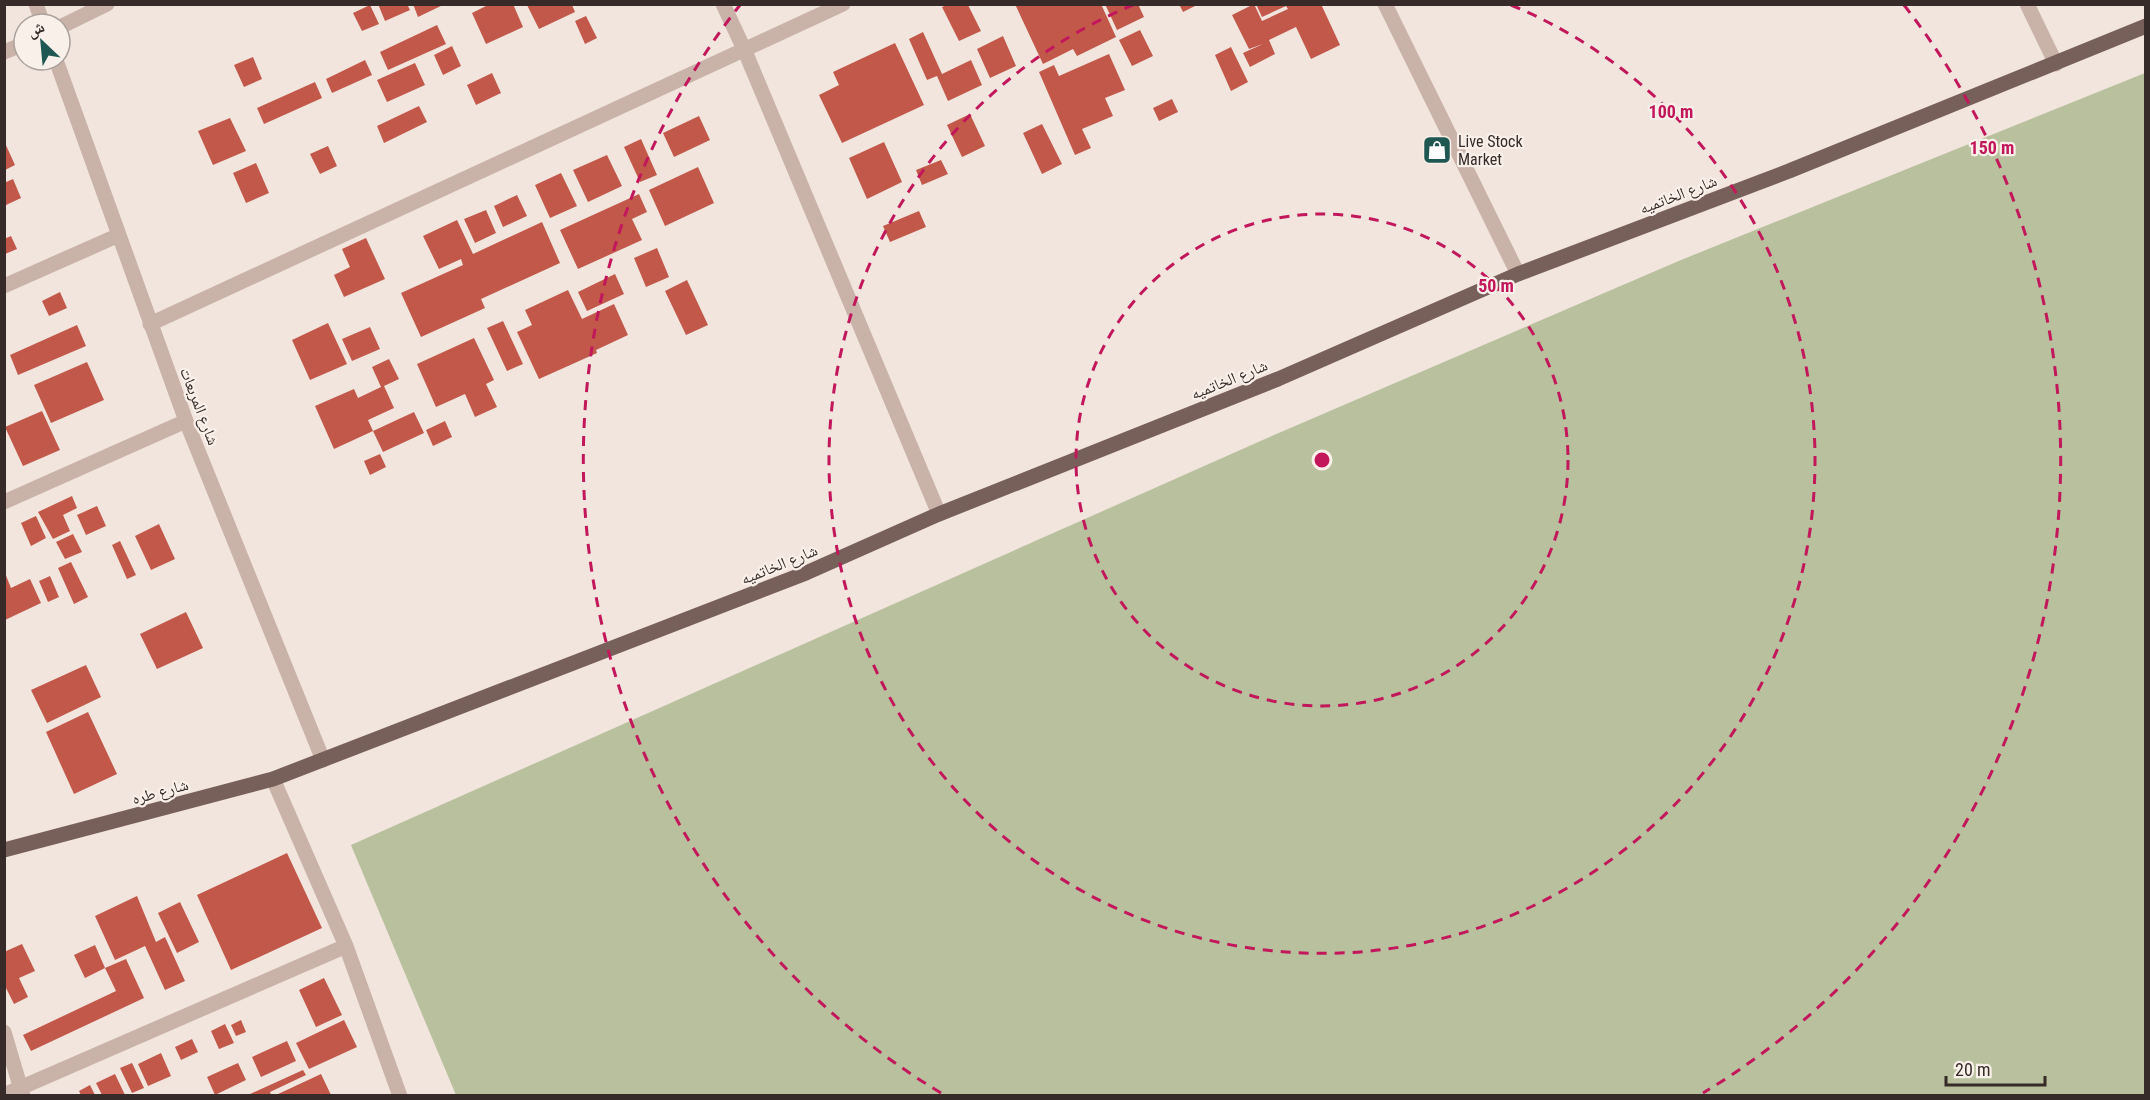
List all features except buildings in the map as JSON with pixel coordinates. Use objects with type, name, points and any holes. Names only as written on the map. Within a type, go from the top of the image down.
[{"type":"main road","name":"شارع الخاتميه","points":[[322,760],[806,573],[939,514],[1278,379],[1518,274],[1789,171],[2145,26]]},
{"type":"main road","name":"شارع طره","points":[[4,850],[273,779],[322,760]]},
{"type":"street","points":[[72,21],[107,4]]},
{"type":"street","points":[[723,4],[939,514]]},
{"type":"street","points":[[150,324],[843,4]]},
{"type":"street","points":[[1385,4],[1518,274]]},
{"type":"street","points":[[2027,4],[2056,64]]},
{"type":"street","name":"شارع المربعات","points":[[60,72],[186,421],[322,760]]},
{"type":"street","points":[[4,286],[119,235]]},
{"type":"street","points":[[4,502],[186,421]]},
{"type":"street","points":[[273,779],[346,946],[400,1095]]},
{"type":"street","points":[[4,1095],[22,1092],[346,946]]},
{"type":"street","points":[[4,1032],[22,1092]]},
{"type":"green space","points":[[2145,73],[2145,1095],[456,1095],[351,845],[1265,439],[1681,260]]},
{"type":"place","name":"Live Stock Market","points":[[1437,150]]}]
